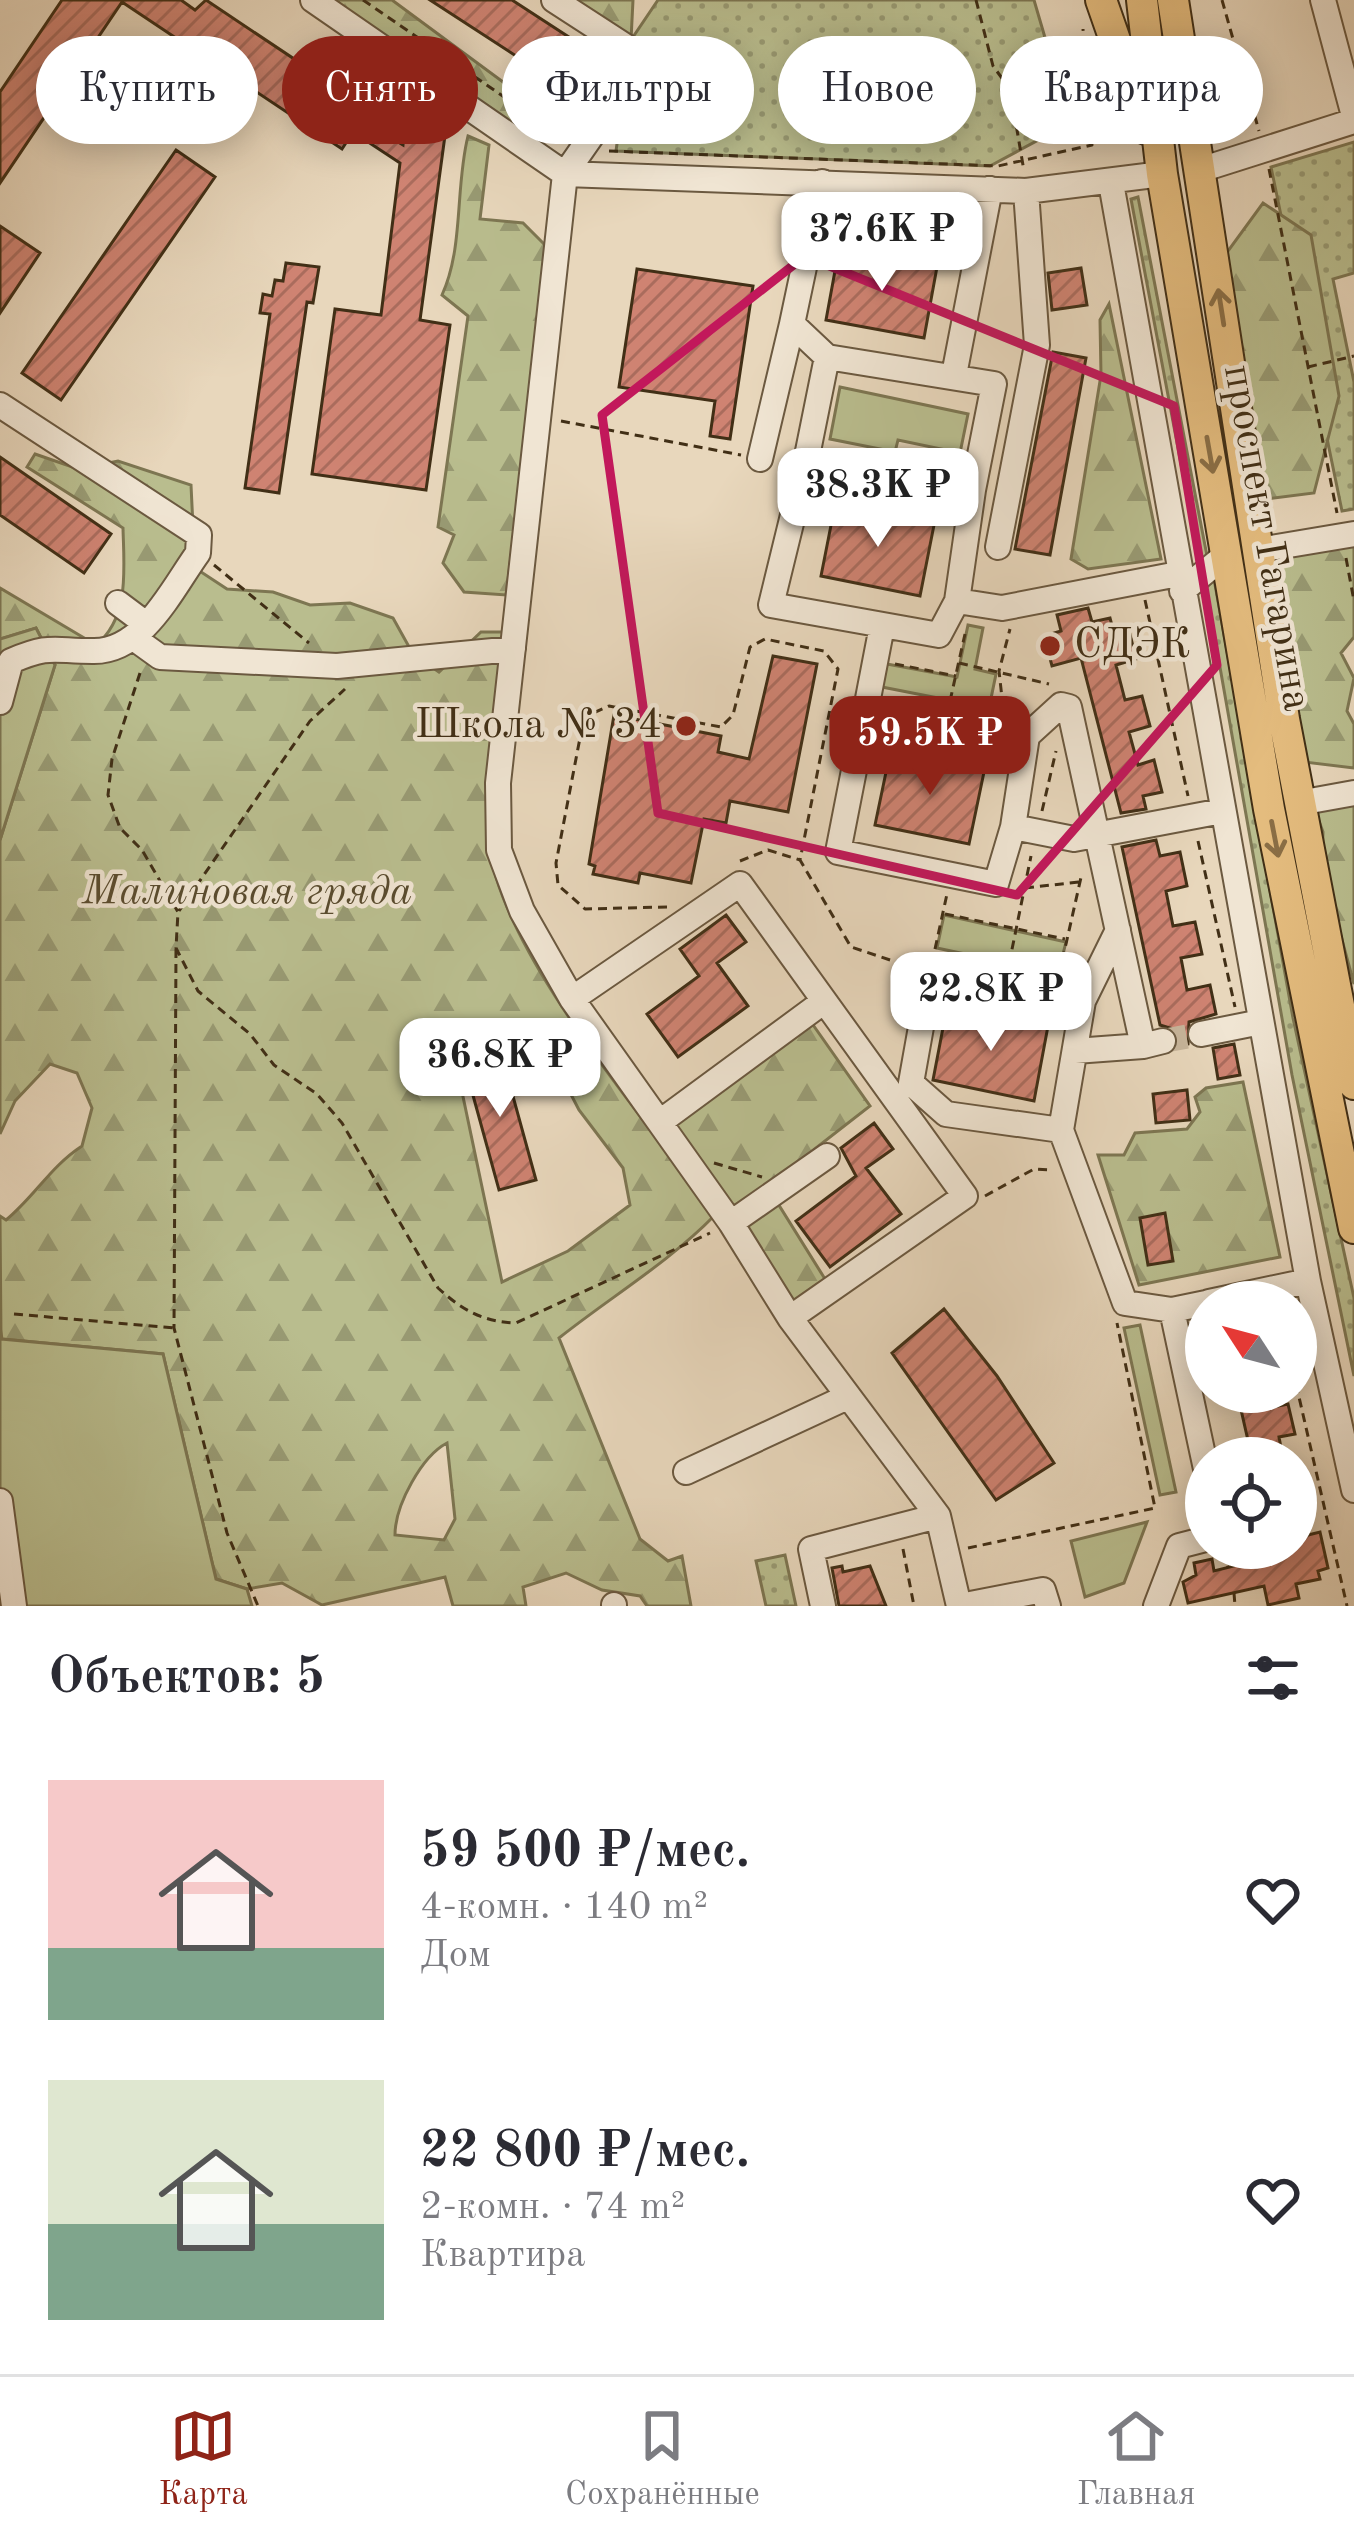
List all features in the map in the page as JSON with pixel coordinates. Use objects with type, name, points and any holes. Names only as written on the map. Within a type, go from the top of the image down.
[{"type":"main road","name":"проспект Гагарина","points":[[1142,0],[1162,174],[1269,809],[1354,1228]]},
{"type":"main road","name":"проспект Гагарина","points":[[1173,0],[1299,802],[1354,1084]]},
{"type":"main road","points":[[1102,5],[1162,174]]},
{"type":"street","points":[[313,0],[565,175],[1026,191],[1162,174]]},
{"type":"street","points":[[554,0],[645,59],[565,175],[498,783],[499,850],[522,910],[572,999],[731,1222],[844,1398],[938,1516],[960,1606],[1043,1590],[1048,1606]]},
{"type":"street","points":[[1200,170],[1265,152],[1354,118],[1323,0]]},
{"type":"street","points":[[760,459],[822,182]]},
{"type":"street","points":[[1111,183],[1222,811],[1250,1024],[1308,1281]]},
{"type":"street","points":[[954,375],[990,189]]},
{"type":"street","points":[[998,547],[1037,345],[1026,191]]},
{"type":"street","points":[[792,325],[826,357],[994,384],[973,490],[964,602],[939,635],[771,605],[826,357]]},
{"type":"street","points":[[0,405],[199,536],[199,553],[143,637],[98,652],[46,646],[11,661],[0,702]]},
{"type":"street","points":[[805,466],[973,490]]},
{"type":"street","points":[[1258,550],[1348,535]]},
{"type":"street","points":[[964,602],[1002,608],[1140,581],[1180,583],[1227,554]]},
{"type":"street","points":[[118,603],[160,656],[337,666],[513,649]]},
{"type":"street","points":[[882,626],[838,852],[996,884],[1013,826],[1027,736],[1060,705],[1071,711],[1092,836],[1153,1043],[1075,1051]]},
{"type":"street","points":[[866,709],[1027,736]]},
{"type":"street","points":[[1299,802],[1354,793]]},
{"type":"street","points":[[1013,826],[1092,836],[1222,811]]},
{"type":"street","points":[[572,999],[740,884],[965,1196],[790,1318]]},
{"type":"street","points":[[1118,930],[1083,1001],[1061,1130],[1125,1303],[1172,1310],[1185,1307]]},
{"type":"street","points":[[1061,1130],[946,1114],[910,1083],[931,971],[1083,1001]]},
{"type":"street","points":[[660,1122],[824,1002]]},
{"type":"street","points":[[1201,1034],[1250,1024]]},
{"type":"street","points":[[933,1152],[946,1114]]},
{"type":"street","points":[[731,1222],[827,1156]]},
{"type":"street","points":[[1172,1310],[1199,1437]]},
{"type":"street","points":[[1317,1322],[1354,1490]]},
{"type":"street","points":[[686,1472],[844,1398]]},
{"type":"street","points":[[0,1501],[14,1606]]},
{"type":"street","points":[[823,1606],[811,1550],[938,1516]]},
{"type":"street","points":[[1156,1606],[1179,1546],[1185,1544]]},
{"type":"path","points":[[363,0],[581,150],[1024,165],[1092,145],[1082,14],[1102,5]]},
{"type":"path","points":[[976,0],[993,66],[1010,89],[1026,191]]},
{"type":"path","points":[[1222,0],[1265,152],[1306,367],[1348,535],[1354,601]]},
{"type":"path","points":[[1306,367],[1354,356]]},
{"type":"path","points":[[554,419],[760,459]]},
{"type":"path","points":[[199,553],[337,666]]},
{"type":"path","points":[[1140,581],[1192,817],[1250,1024]]},
{"type":"path","points":[[946,722],[959,663],[964,602]]},
{"type":"path","points":[[143,637],[112,759],[108,795],[120,828],[142,850],[178,912]]},
{"type":"path","points":[[683,902],[650,910],[585,909],[558,884],[556,862],[581,725],[591,710],[608,706],[721,727],[733,715],[744,657],[765,639],[830,653],[838,669],[800,860],[851,947],[931,971],[951,874]]},
{"type":"path","points":[[875,660],[956,676]]},
{"type":"path","points":[[258,1606],[227,1533],[174,1328],[178,912],[310,721],[373,663]]},
{"type":"path","points":[[959,663],[1044,680],[1060,705]]},
{"type":"path","points":[[1058,977],[1092,836]]},
{"type":"path","points":[[734,866],[760,850],[800,860]]},
{"type":"path","points":[[1024,888],[1080,881]]},
{"type":"path","points":[[943,914],[1067,939]]},
{"type":"path","points":[[176,948],[198,991],[250,1034],[274,1065],[317,1094],[342,1124],[438,1288],[459,1307],[493,1322],[538,1317],[731,1222]]},
{"type":"path","points":[[709,1161],[785,1187]]},
{"type":"path","points":[[965,1196],[998,1192],[1034,1169],[1078,1175]]},
{"type":"path","points":[[958,1550],[1155,1508],[1113,1303]]},
{"type":"path","points":[[14,1315],[174,1328]]},
{"type":"path","points":[[1303,1413],[1347,1606]]},
{"type":"path","points":[[899,1527],[914,1606]]},
{"type":"path","points":[[1234,1593],[1235,1606]]},
{"type":"highlighted area","points":[[805,256],[1174,406],[1217,665],[1017,895],[658,813],[602,415]]},
{"type":"green space","points":[[337,0],[392,0],[441,36],[380,36],[345,13]]},
{"type":"green space","points":[[568,0],[633,0],[631,36]]},
{"type":"green space","points":[[658,0],[1034,0],[1045,36],[1000,36],[1000,144],[1031,144],[990,166],[616,151],[617,144],[754,144],[754,36],[634,36]]},
{"type":"green space","points":[[478,63],[502,81],[502,117],[478,101]]},
{"type":"green space","points":[[478,140],[489,145],[480,219],[523,223],[551,251],[506,595],[464,592],[443,563],[454,535],[438,527],[468,316],[442,295],[454,257],[467,144]]},
{"type":"green space","points":[[1354,142],[1354,273],[1333,279],[1354,382],[1354,509],[1342,511],[1271,167]]},
{"type":"green space","points":[[1138,197],[1208,561],[1201,570],[1131,199]]},
{"type":"green space","points":[[1263,203],[1311,235],[1339,396],[1314,493],[1266,499],[1220,262]]},
{"type":"green space","points":[[1109,304],[1161,559],[1088,569],[1071,559],[1101,375],[1100,320]]},
{"type":"green space","points":[[840,387],[968,414],[960,453],[898,440],[895,452],[830,439]]},
{"type":"green space","name":"Малиновая гряда","points":[[35,454],[78,469],[118,461],[191,485],[195,568],[227,589],[273,592],[310,605],[350,603],[393,618],[413,654],[439,672],[481,632],[504,632],[488,819],[499,885],[519,933],[581,1036],[715,1215],[659,1264],[559,1338],[640,1539],[668,1561],[682,1556],[691,1606],[647,1606],[640,1596],[602,1590],[566,1573],[523,1587],[526,1606],[453,1606],[445,1577],[322,1605],[282,1583],[247,1589],[216,1579],[163,1354],[1,1339],[0,1216],[6,1220],[82,1146],[92,1108],[77,1073],[50,1064],[15,1101],[0,1134],[0,840],[55,665],[36,628],[0,639],[0,588],[96,645],[115,621],[124,576],[123,528],[27,467]],"holes":[[[481,1034],[529,1034],[552,1058],[579,1110],[623,1168],[630,1205],[568,1251],[502,1282],[453,1049]],[[447,1443],[455,1519],[444,1540],[395,1535],[412,1483],[428,1459]]]},
{"type":"green space","points":[[1354,546],[1354,637],[1341,653],[1354,678],[1347,711],[1354,724],[1354,768],[1304,762],[1280,572],[1285,555]]},
{"type":"green space","points":[[1214,579],[1293,1018],[1354,1298],[1354,1376],[1292,1075],[1206,588]]},
{"type":"green space","points":[[968,625],[983,628],[975,669],[996,674],[989,708],[882,687],[887,664],[957,677]]},
{"type":"green space","points":[[36,628],[55,665],[0,840],[0,639]]},
{"type":"green space","points":[[1354,789],[1354,984],[1322,866],[1323,832],[1309,794]]},
{"type":"green space","points":[[944,915],[1066,942],[1058,974],[937,948]]},
{"type":"green space","points":[[811,1022],[870,1106],[767,1186],[825,1279],[792,1302],[674,1125]]},
{"type":"green space","points":[[1243,1082],[1280,1257],[1139,1285],[1098,1155],[1124,1155],[1135,1133],[1187,1129],[1200,1112],[1195,1097],[1206,1088]]},
{"type":"green space","points":[[1140,1325],[1176,1492],[1160,1495],[1124,1328]]},
{"type":"green space","points":[[0,1327],[2,1339],[163,1354],[216,1579],[247,1589],[252,1606],[0,1606]]},
{"type":"green space","points":[[1147,1522],[1124,1583],[1085,1597],[1071,1541]]},
{"type":"green space","points":[[785,1555],[796,1606],[766,1606],[756,1561]]},
{"type":"building","points":[[62,0],[181,0],[195,10],[206,0],[282,51],[282,109],[258,93],[258,36],[173,36],[122,2],[99,36],[38,36]]},
{"type":"building","points":[[430,0],[512,0],[567,36],[502,36],[502,47]]},
{"type":"building","points":[[36,39],[36,130],[0,183],[0,92]]},
{"type":"building","points":[[371,144],[444,144],[420,320],[450,325],[426,490],[312,474],[335,309],[381,315],[400,163]]},
{"type":"building","points":[[176,150],[215,177],[61,400],[22,373]]},
{"type":"building","points":[[0,226],[40,253],[0,313]]},
{"type":"building","points":[[839,249],[937,267],[924,338],[826,320]]},
{"type":"building","points":[[286,263],[319,267],[313,303],[307,302],[279,493],[245,488],[270,314],[260,313],[263,294],[272,296],[275,280],[283,281]]},
{"type":"building","points":[[1081,268],[1087,305],[1052,310],[1048,273]]},
{"type":"building","points":[[637,269],[753,286],[730,439],[710,436],[715,401],[619,387]]},
{"type":"building","points":[[1053,352],[1086,358],[1050,555],[1015,549]]},
{"type":"building","points":[[0,457],[111,534],[84,573],[0,515]]},
{"type":"building","points":[[835,505],[934,525],[920,596],[821,576]]},
{"type":"building","points":[[1088,608],[1092,622],[1110,618],[1114,633],[1129,630],[1136,659],[1116,665],[1125,700],[1142,696],[1150,726],[1129,732],[1138,765],[1154,760],[1162,792],[1143,796],[1146,809],[1121,813],[1081,658],[1052,666],[1044,636],[1061,631],[1057,615]]},
{"type":"building","points":[[773,656],[817,664],[788,812],[730,801],[726,823],[704,819],[691,883],[640,873],[638,883],[593,874],[595,866],[589,864],[614,715],[721,736],[718,752],[749,759]]},
{"type":"building","points":[[890,753],[984,772],[969,844],[875,825]]},
{"type":"building","points":[[1156,840],[1160,856],[1180,852],[1187,886],[1166,891],[1173,926],[1195,922],[1202,954],[1181,958],[1187,990],[1210,985],[1216,1014],[1189,1022],[1188,1044],[1178,1046],[1176,1030],[1160,1025],[1122,847]]},
{"type":"building","points":[[726,915],[746,942],[717,963],[748,1006],[678,1057],[647,1014],[699,976],[680,949]]},
{"type":"building","points":[[947,1007],[1048,1026],[1034,1101],[933,1080]]},
{"type":"building","points":[[1234,1044],[1240,1075],[1218,1079],[1213,1048]]},
{"type":"building","points":[[500,1049],[536,1180],[499,1190],[463,1059]]},
{"type":"building","points":[[1187,1090],[1190,1120],[1156,1123],[1153,1094]]},
{"type":"building","points":[[874,1123],[893,1149],[866,1168],[901,1214],[830,1267],[796,1221],[856,1176],[841,1148]]},
{"type":"building","points":[[1165,1213],[1173,1261],[1148,1265],[1140,1218]]},
{"type":"building","points":[[944,1309],[997,1376],[1054,1463],[996,1500],[892,1353]]},
{"type":"building","points":[[1242,1413],[1290,1413],[1295,1434],[1247,1437]]},
{"type":"building","points":[[1317,1533],[1328,1568],[1318,1571],[1320,1579],[1296,1584],[1299,1598],[1268,1605],[1264,1586],[1188,1603],[1183,1582],[1196,1575],[1195,1569],[1317,1569]]},
{"type":"building","points":[[842,1566],[843,1572],[870,1566],[886,1606],[839,1606],[832,1568]]},
{"type":"tunnel","points":[[1163,1041],[1201,1034]]},
{"type":"place","name":"СДЭК","points":[[1050,646]]},
{"type":"place","name":"Школа № 34","points":[[686,726]]}]
